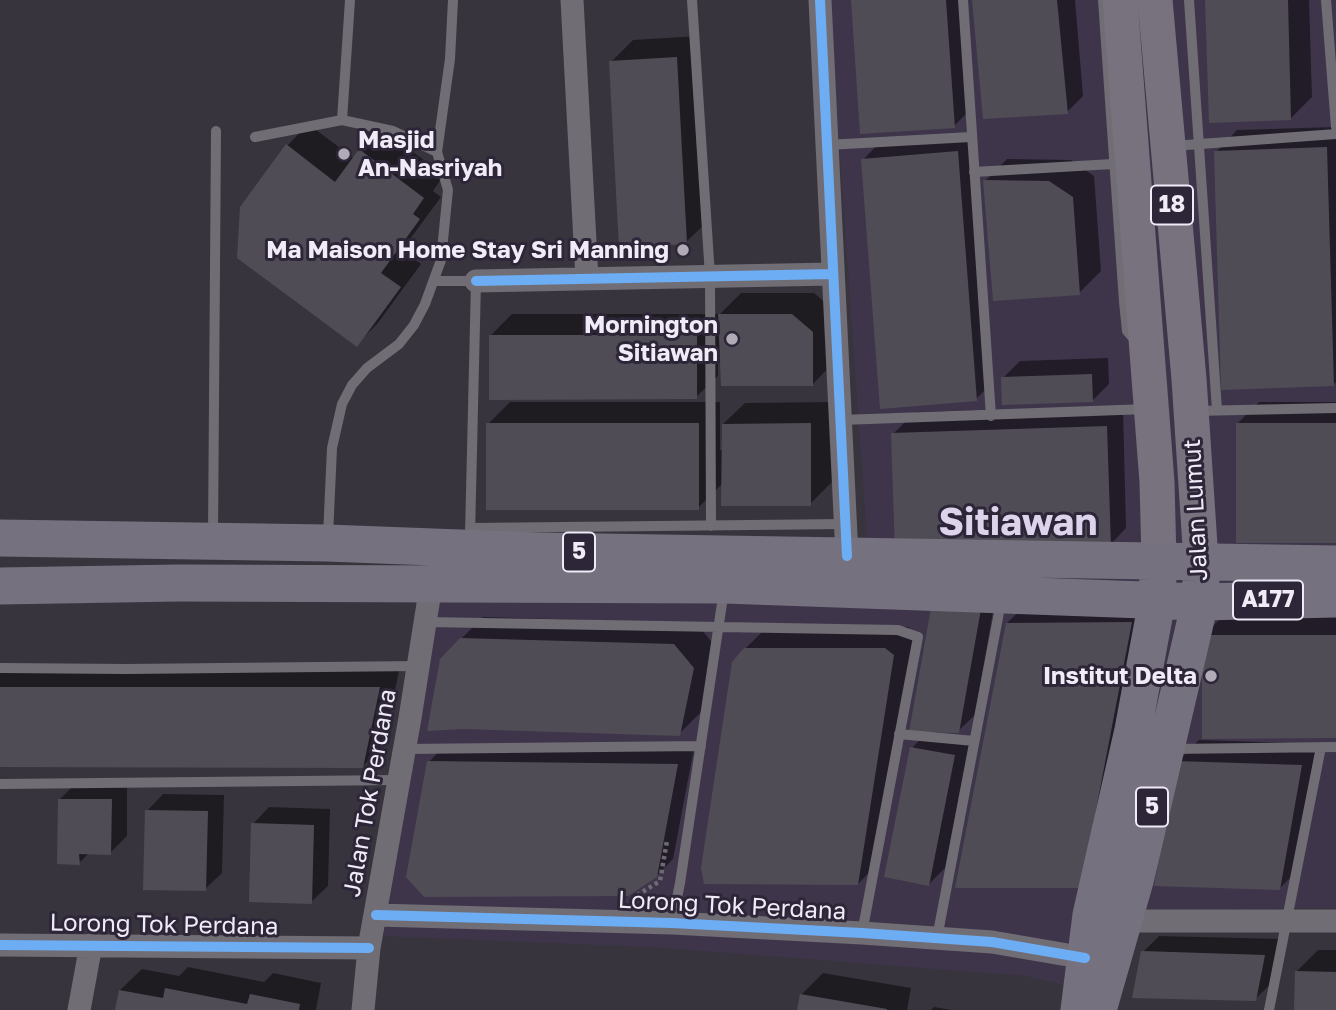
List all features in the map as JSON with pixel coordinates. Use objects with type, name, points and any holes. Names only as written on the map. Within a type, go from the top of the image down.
[{"type":"highway","name":"5","points":[[0,538],[327,543],[470,538],[846,540],[1159,561],[1201,561]]},
{"type":"highway","name":"Jalan Lumut","points":[[1079,1010],[1091,915],[1133,730],[1157,601],[1159,561]]},
{"type":"highway","name":"A177","points":[[1201,561],[1336,564]]},
{"type":"highway","name":"Jalan Lumut","points":[[1098,1010],[1124,921],[1200,602],[1201,561]]},
{"type":"highway","points":[[0,567],[178,583]]},
{"type":"highway","name":"5","points":[[0,586],[178,583],[725,585],[1200,602]]},
{"type":"highway","name":"A177","points":[[1200,602],[1336,599]]},
{"type":"main road","name":"Jalan Lumut","points":[[1120,0],[1159,506],[1159,561]]},
{"type":"main road","name":"Jalan Lumut","points":[[1155,0],[1183,145],[1200,385],[1201,561]]},
{"type":"street","points":[[572,0],[587,279]]},
{"type":"street","points":[[820,0],[846,540]]},
{"type":"street","points":[[476,281],[833,274]]},
{"type":"street","name":"Jalan Tok Perdana","points":[[363,1010],[369,948],[400,780],[431,585]]},
{"type":"street","name":"Lorong Tok Perdana","points":[[376,915],[672,923],[862,933],[992,942],[1085,958]]},
{"type":"street","points":[[1124,921],[1336,921]]},
{"type":"street","name":"Lorong Tok Perdana","points":[[0,944],[369,948]]},
{"type":"street","points":[[79,1010],[91,945]]},
{"type":"lane","points":[[342,120],[350,0]]},
{"type":"lane","points":[[327,543],[332,448],[342,404],[352,385],[367,368],[399,344],[414,325],[441,260],[448,190],[437,152],[450,59],[453,0]]},
{"type":"lane","points":[[692,0],[710,276],[711,526]]},
{"type":"lane","points":[[963,0],[991,416]]},
{"type":"lane","points":[[1102,0],[1127,331],[1134,338],[1147,338]]},
{"type":"lane","points":[[1189,0],[1183,145],[1213,346],[1200,385]]},
{"type":"lane","points":[[1326,0],[1336,127]]},
{"type":"lane","points":[[255,137],[342,120],[393,131],[437,152]]},
{"type":"lane","points":[[213,542],[216,131]]},
{"type":"lane","points":[[1183,145],[1336,134]]},
{"type":"lane","points":[[827,145],[971,136]]},
{"type":"lane","points":[[974,172],[1114,164]]},
{"type":"lane","points":[[434,281],[476,281],[470,538],[711,526],[846,540]]},
{"type":"lane","points":[[1200,385],[1213,346]]},
{"type":"lane","points":[[1200,385],[1336,408]]},
{"type":"lane","points":[[841,420],[1151,409]]},
{"type":"lane","points":[[672,923],[725,585]]},
{"type":"lane","points":[[937,938],[1002,596]]},
{"type":"lane","points":[[425,622],[898,630],[918,637],[862,933]]},
{"type":"lane","points":[[0,668],[419,666]]},
{"type":"lane","points":[[899,734],[974,741]]},
{"type":"lane","points":[[405,749],[701,746]]},
{"type":"lane","points":[[1269,1010],[1321,747]]},
{"type":"lane","points":[[1166,749],[1336,747]]},
{"type":"lane","points":[[0,784],[400,780]]},
{"type":"path","points":[[630,900],[660,881],[667,841]]},
{"type":"shaded area","points":[[829,0],[1336,0],[1336,908],[1142,910],[1120,999],[1028,976],[653,947],[384,936],[442,569],[867,537]]},
{"type":"building","points":[[851,0],[946,0],[955,128],[860,134]]},
{"type":"building","points":[[972,0],[1057,0],[1068,114],[983,119]]},
{"type":"building","points":[[1205,0],[1288,0],[1291,120],[1209,123]]},
{"type":"building","points":[[677,57],[687,244],[619,248],[609,61]]},
{"type":"building","points":[[286,144],[335,182],[359,149],[424,198],[413,214],[420,219],[381,273],[401,287],[357,347],[237,258],[240,207]]},
{"type":"building","points":[[1327,147],[1334,386],[1221,390],[1214,151]]},
{"type":"building","points":[[958,151],[977,401],[880,409],[861,159]]},
{"type":"building","points":[[983,180],[1049,181],[1073,197],[1080,295],[993,301]]},
{"type":"building","points":[[718,314],[792,314],[813,332],[813,386],[721,386]]},
{"type":"building","points":[[489,335],[697,335],[697,399],[489,400]]},
{"type":"building","points":[[1092,374],[1093,402],[1002,405],[1001,377]]},
{"type":"building","points":[[486,423],[699,423],[699,510],[486,510]]},
{"type":"building","points":[[811,423],[811,506],[721,506],[722,424]]},
{"type":"building","points":[[1236,423],[1336,423],[1336,543],[1236,543]]},
{"type":"building","points":[[1107,426],[1111,547],[895,554],[891,433]]},
{"type":"building","points":[[931,608],[981,609],[959,733],[909,732]]},
{"type":"building","points":[[1132,622],[1081,888],[955,888],[1006,623]]},
{"type":"building","points":[[1202,635],[1336,635],[1336,738],[1202,739]]},
{"type":"building","points":[[460,638],[674,644],[694,668],[680,736],[464,729],[427,731],[440,659]]},
{"type":"building","points":[[744,648],[885,648],[894,655],[858,885],[704,884],[701,868],[732,662]]},
{"type":"building","points":[[0,687],[380,687],[363,768],[0,767]]},
{"type":"building","points":[[910,747],[955,755],[929,886],[884,877]]},
{"type":"building","points":[[427,761],[678,764],[657,877],[628,896],[424,897],[406,877]]},
{"type":"building","points":[[1176,761],[1302,765],[1280,890],[1154,886]]},
{"type":"building","points":[[58,799],[112,799],[111,855],[79,854],[80,865],[57,864]]},
{"type":"building","points":[[145,810],[208,811],[206,891],[143,890]]},
{"type":"building","points":[[251,823],[314,825],[312,904],[249,902]]},
{"type":"building","points":[[1141,951],[1265,955],[1256,1001],[1132,998]]},
{"type":"building","points":[[1295,971],[1336,972],[1336,1010],[1294,1010]]},
{"type":"building","points":[[165,988],[247,1004],[250,994],[300,1004],[299,1010],[115,1010],[119,990],[163,998]]},
{"type":"building","points":[[800,994],[887,1009],[887,1010],[797,1010]]},
{"type":"cycle path","points":[[820,0],[847,556]]},
{"type":"cycle path","points":[[476,281],[833,274]]},
{"type":"cycle path","points":[[376,915],[672,923],[862,933],[992,942],[1085,958]]},
{"type":"cycle path","points":[[0,945],[369,948]]},
{"type":"place","name":"Masjid An-Nasriyah","points":[[344,154]]},
{"type":"place","name":"Ma Maison Home Stay Sri Manning","points":[[683,250]]},
{"type":"place","name":"Mornington Sitiawan","points":[[732,339]]},
{"type":"place","name":"Institut Delta","points":[[1211,676]]},
{"type":"district","name":"Sitiawan","points":[[1018,523]]}]
